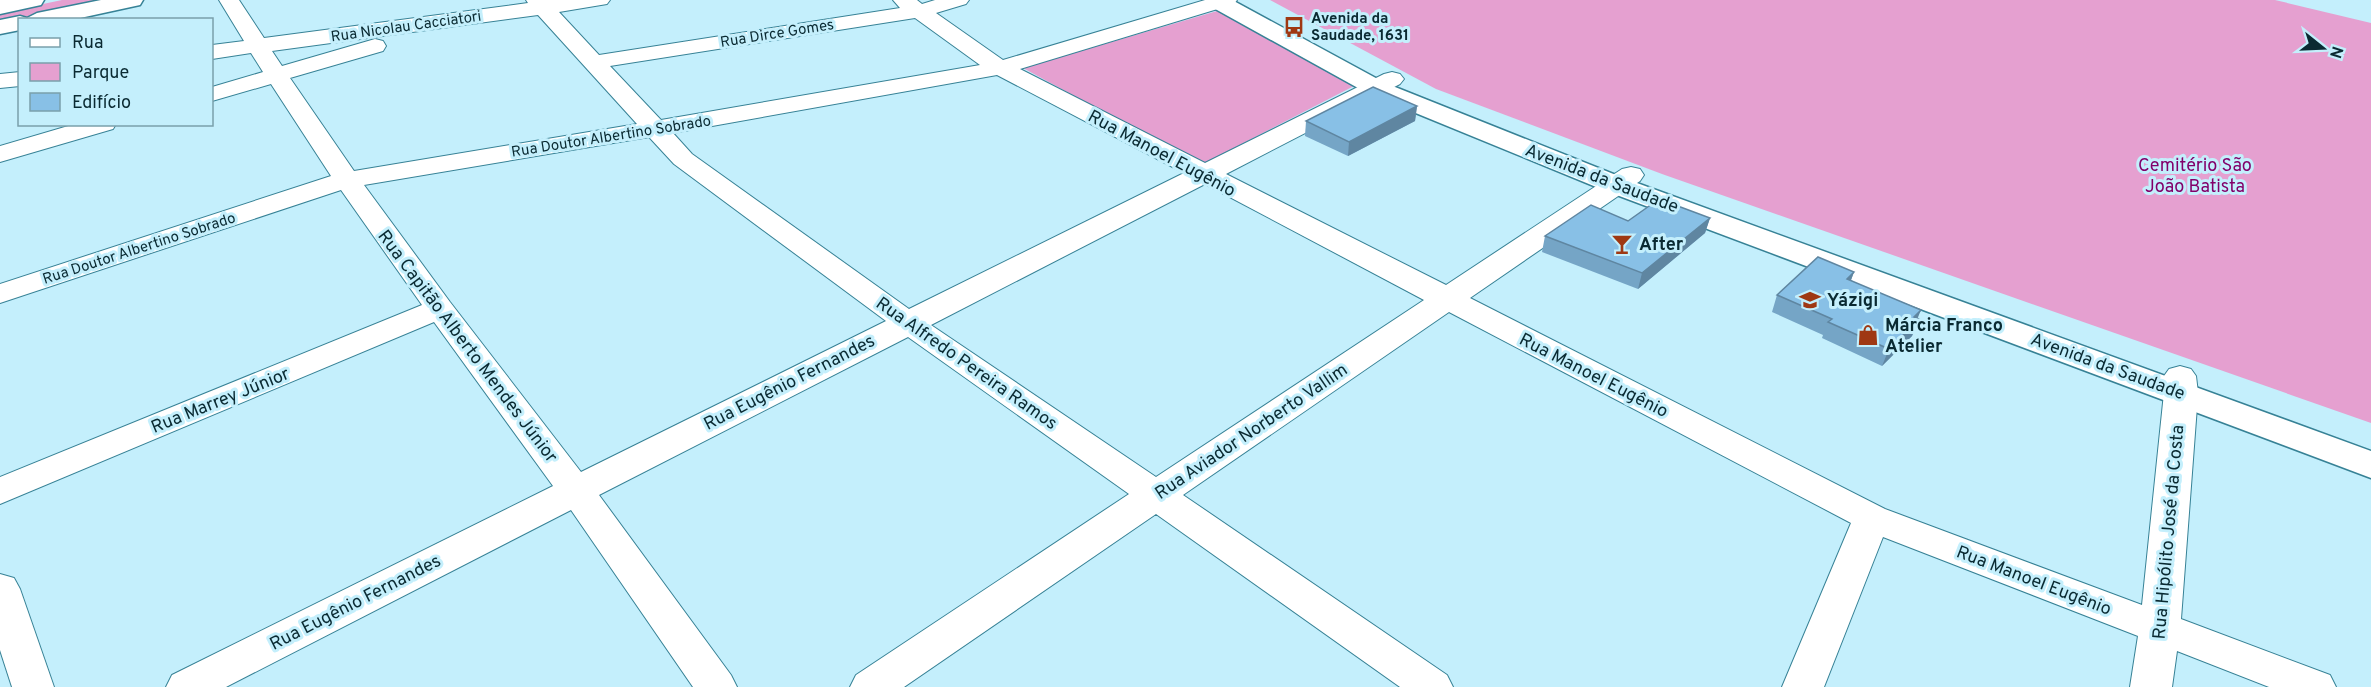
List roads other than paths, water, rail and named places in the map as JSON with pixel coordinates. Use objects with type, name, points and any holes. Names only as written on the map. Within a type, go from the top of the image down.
[{"type":"main road","points":[[0,6],[20,0]]},
{"type":"main road","points":[[0,6],[33,0]]},
{"type":"main road","points":[[46,18],[132,0]]},
{"type":"main road","name":"Avenida da Saudade","points":[[1227,1],[1384,84],[1623,180],[2180,385],[2371,465]]},
{"type":"main road","points":[[0,27],[18,23]]},
{"type":"main road","name":"Avenida da Saudade","points":[[2180,385],[2371,445]]},
{"type":"street","name":"Rua Capitão Alberto Mendes Júnior","points":[[229,0],[275,76],[345,180],[576,491],[716,687]]},
{"type":"street","name":"Rua Nicolau Cacciatori","points":[[213,52],[474,17],[540,4],[600,0]]},
{"type":"street","name":"Rua Dirce Gomes","points":[[595,63],[911,5],[959,0]]},
{"type":"street","name":"Rua Doutor Albertino Sobrado","points":[[0,294],[345,180],[1000,68],[1227,1]]},
{"type":"street","name":"Rua Alfredo Pereira Ramos","points":[[540,4],[683,159],[907,322],[1432,687]]},
{"type":"street","name":"Rua Manoel Eugênio","points":[[911,5],[1000,68],[1201,174],[1872,518],[2315,687]]},
{"type":"street","points":[[213,94],[474,17]]},
{"type":"street","points":[[0,81],[18,79]]},
{"type":"street","name":"Rua Eugênio Fernandes","points":[[187,687],[907,322],[1384,84]]},
{"type":"street","points":[[0,154],[97,126]]},
{"type":"street","name":"Rua Aviador Norberto Vallim","points":[[871,687],[1623,180]]},
{"type":"street","name":"Rua Marrey Júnior","points":[[0,491],[440,309]]},
{"type":"street","name":"Rua Hipólito José da Costa","points":[[2151,687],[2160,628],[2180,385]]},
{"type":"street","points":[[1803,687],[1872,518]]},
{"type":"street","points":[[0,589],[33,687]]},
{"type":"place","name":"Avenida da Saudade, 1631","points":[[1294,27]]},
{"type":"place","name":"After","points":[[1622,244]]},
{"type":"place","name":"Yázigi","points":[[1810,300]]},
{"type":"place","name":"Márcia Franco Atelier","points":[[1868,335]]},
{"type":"park label","name":"Cemitério São João Batista","points":[[2195,175]]}]
